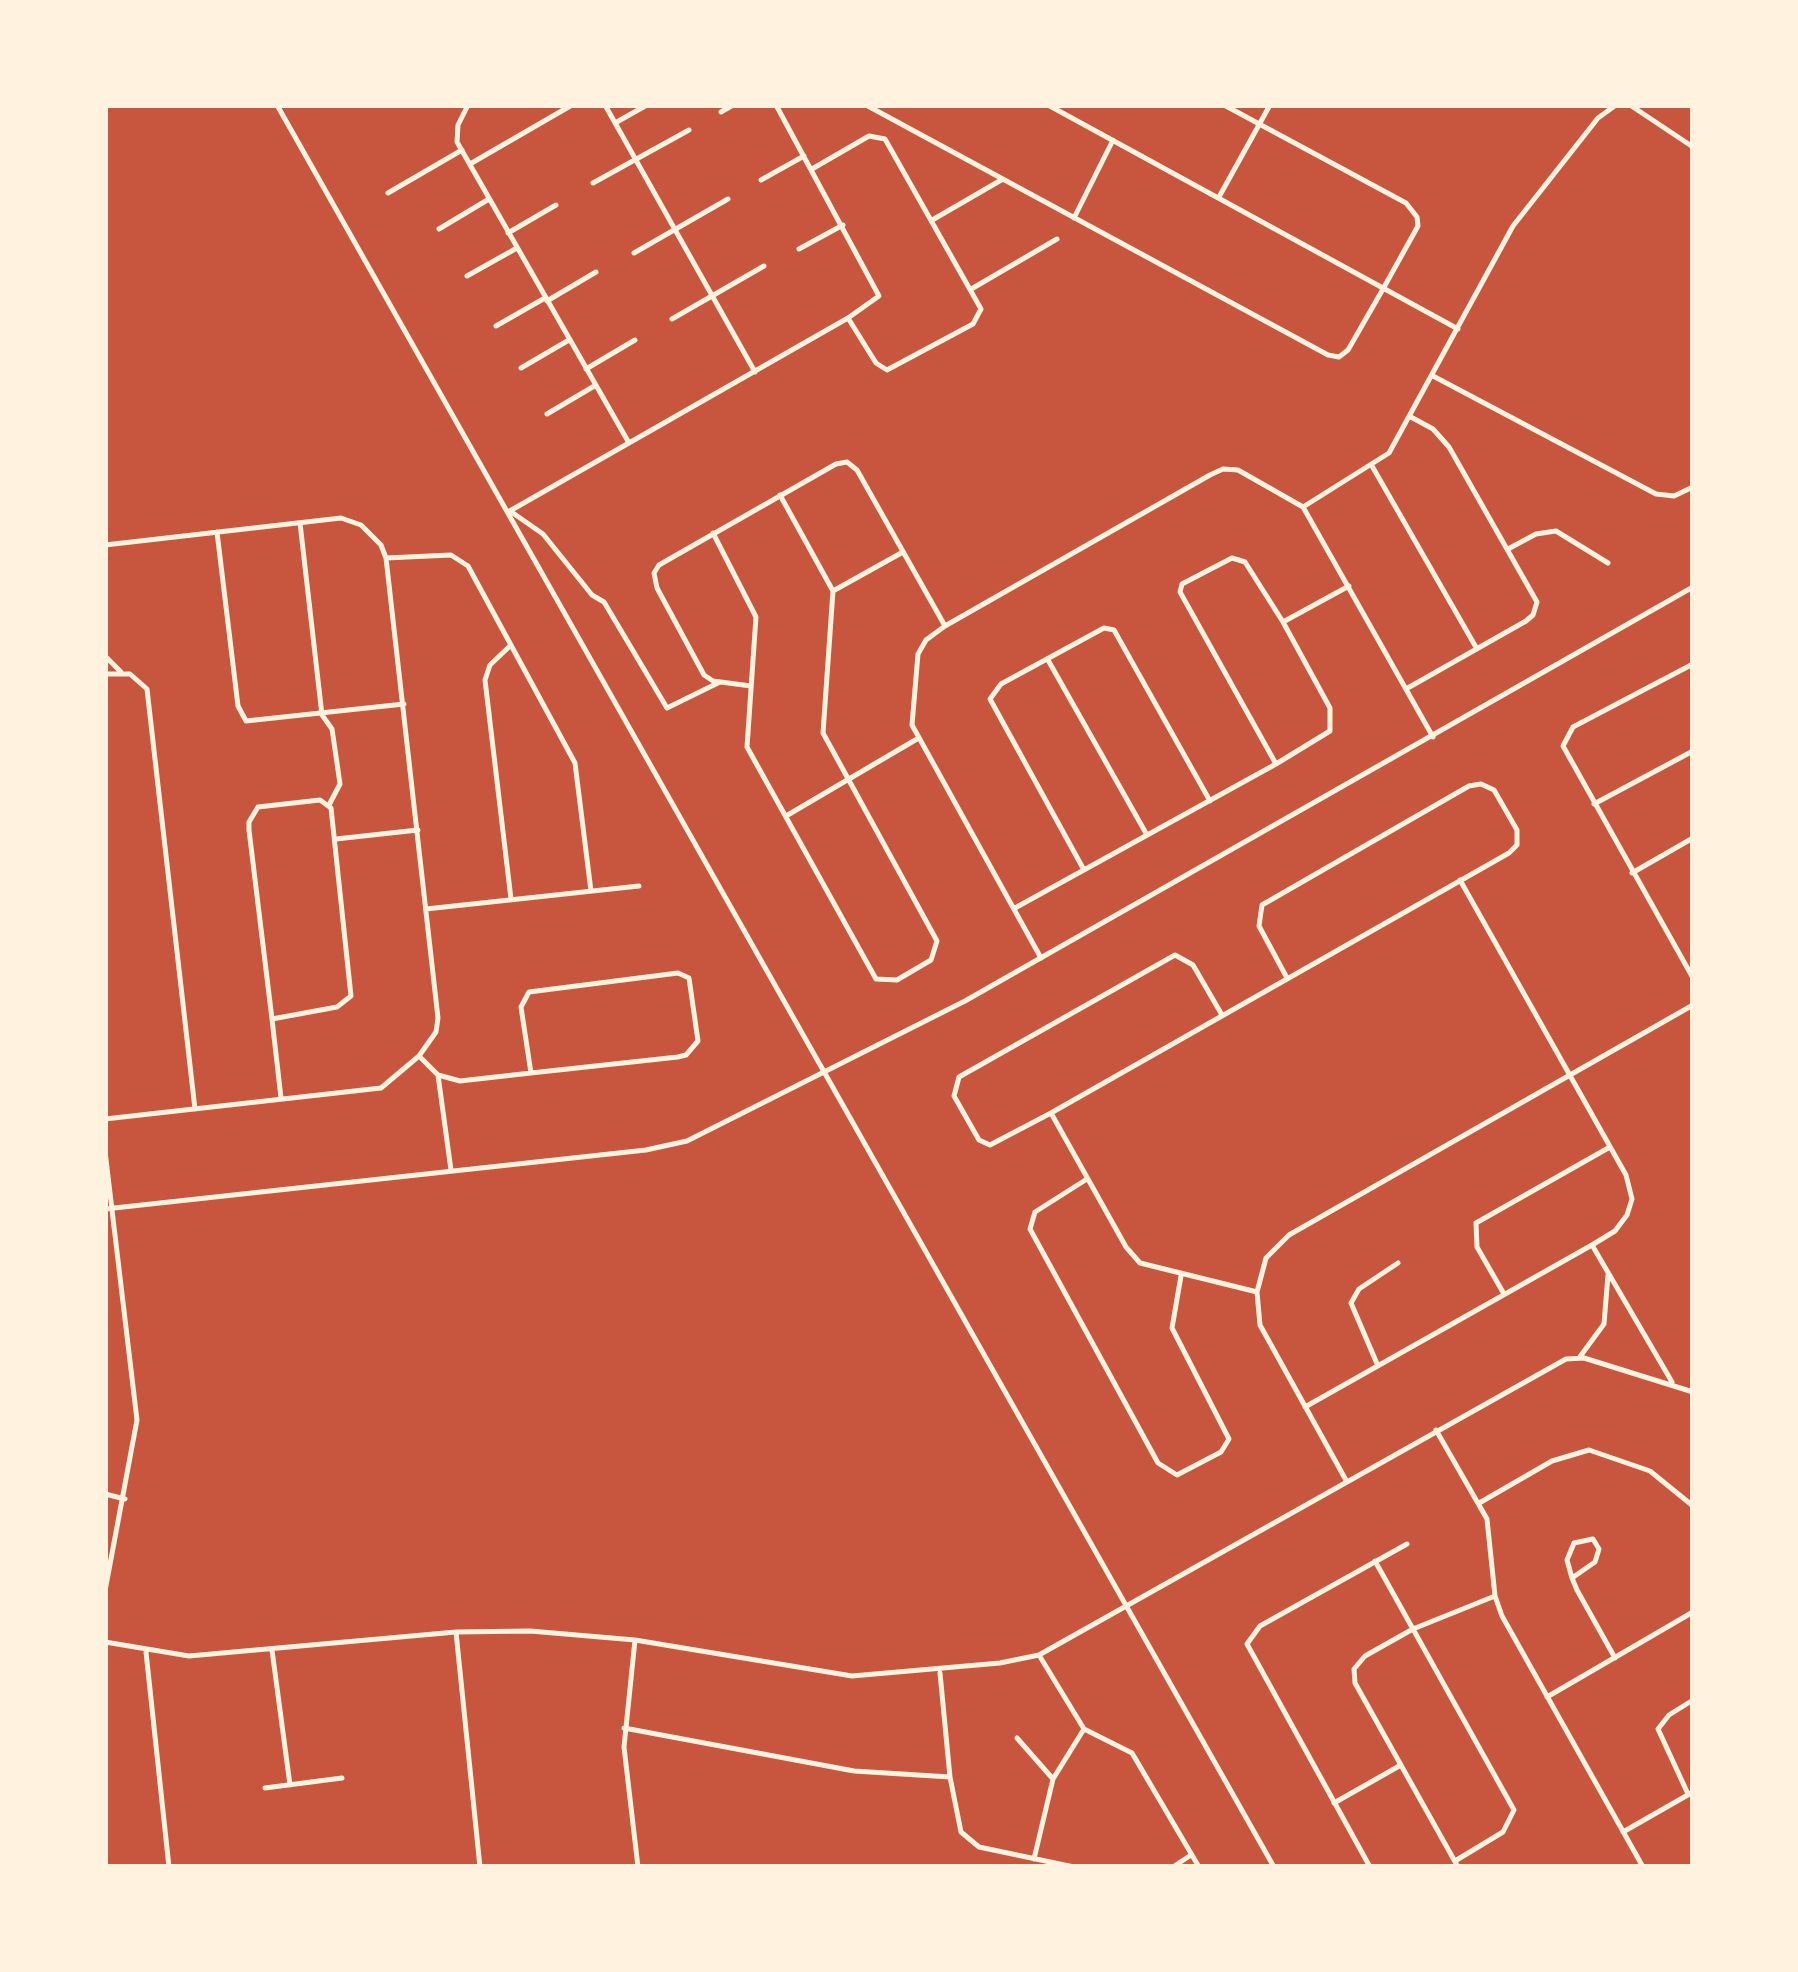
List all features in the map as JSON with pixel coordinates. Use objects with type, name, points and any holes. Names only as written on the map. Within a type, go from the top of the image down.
[{"type":"street","points":[[277,105],[1274,1867]]},
{"type":"street","points":[[468,105],[455,134],[462,150],[630,444]]},
{"type":"street","points":[[470,164],[572,105]]},
{"type":"street","points":[[605,105],[754,372]]},
{"type":"street","points":[[615,122],[646,105]]},
{"type":"street","points":[[721,112],[733,105]]},
{"type":"street","points":[[508,512],[876,300],[879,290],[776,105]]},
{"type":"street","points":[[866,105],[1334,357],[1348,350],[1418,226],[1413,210],[1224,105]]},
{"type":"street","points":[[1048,105],[1458,330]]},
{"type":"street","points":[[1219,198],[1270,105]]},
{"type":"street","points":[[1303,506],[1389,452],[1524,210],[1598,118],[1616,105]]},
{"type":"street","points":[[1630,105],[1693,147]]},
{"type":"street","points":[[593,183],[689,130]]},
{"type":"street","points":[[812,169],[869,136],[880,136],[934,219],[982,309],[977,321],[890,370],[876,363],[848,318]]},
{"type":"street","points":[[1074,218],[1114,140]]},
{"type":"street","points":[[388,192],[462,150]]},
{"type":"street","points":[[761,180],[804,156]]},
{"type":"street","points":[[934,219],[1003,179]]},
{"type":"street","points":[[439,229],[490,199]]},
{"type":"street","points":[[634,253],[728,199]]},
{"type":"street","points":[[508,233],[556,205]]},
{"type":"street","points":[[799,249],[843,225]]},
{"type":"street","points":[[973,288],[1057,240]]},
{"type":"street","points":[[467,276],[516,248]]},
{"type":"street","points":[[672,319],[764,266]]},
{"type":"street","points":[[496,326],[596,272]]},
{"type":"street","points":[[521,368],[569,340]]},
{"type":"street","points":[[586,369],[635,340]]},
{"type":"street","points":[[1433,376],[1656,494],[1674,496],[1693,487]]},
{"type":"street","points":[[547,414],[596,385]]},
{"type":"street","points":[[1406,689],[1526,621],[1537,609],[1534,595],[1444,439],[1410,416]]},
{"type":"street","points":[[750,686],[720,682],[701,670],[654,579],[659,565],[836,464],[846,462],[857,470],[945,626]]},
{"type":"street","points":[[1372,466],[1477,649]]},
{"type":"street","points":[[1042,958],[918,738],[910,710],[918,654],[926,640],[945,626],[1223,469],[1238,470],[1303,506],[1433,736]]},
{"type":"street","points":[[713,534],[755,609],[747,747],[876,979],[897,980],[931,960],[936,942],[821,725],[834,591],[780,496]]},
{"type":"street","points":[[508,512],[544,534],[592,595],[604,602],[667,708],[720,682]]},
{"type":"street","points":[[105,545],[353,520],[373,536],[386,558],[438,1018],[436,1032],[419,1056],[381,1088],[105,1119]]},
{"type":"street","points":[[272,1020],[337,1007],[351,996],[329,805],[340,784],[332,729],[322,715],[300,523]]},
{"type":"street","points":[[1508,550],[1536,534],[1556,531],[1608,564]]},
{"type":"street","points":[[217,532],[240,714],[252,722],[404,704]]},
{"type":"street","points":[[834,591],[903,552]]},
{"type":"street","points":[[386,558],[451,555],[463,560],[575,762],[591,891]]},
{"type":"street","points":[[1015,908],[1276,764],[1326,734],[1333,720],[1283,622],[1241,560],[1224,561],[1179,588],[1276,764]]},
{"type":"street","points":[[1283,622],[1349,586]]},
{"type":"street","points":[[108,1209],[666,1147],[965,1002],[1693,587]]},
{"type":"street","points":[[1084,870],[991,706],[996,688],[1112,627],[1210,800]]},
{"type":"street","points":[[510,899],[485,680],[490,665],[511,645]]},
{"type":"street","points":[[105,656],[121,672]]},
{"type":"street","points":[[1048,660],[1148,835]]},
{"type":"street","points":[[1693,664],[1675,670],[1566,734],[1564,752],[1693,978]]},
{"type":"street","points":[[105,674],[121,672],[136,676],[147,689],[195,1109]]},
{"type":"street","points":[[786,816],[918,738]]},
{"type":"street","points":[[1594,805],[1693,751]]},
{"type":"street","points":[[1222,1014],[1189,960],[1175,955],[959,1077],[954,1096],[984,1144],[997,1144],[1510,853],[1518,838],[1494,790],[1481,784],[1469,786],[1262,905],[1258,926],[1287,978]]},
{"type":"street","points":[[281,1098],[250,816],[258,808],[315,799],[329,805]]},
{"type":"street","points":[[335,838],[418,830]]},
{"type":"street","points":[[1632,873],[1693,838]]},
{"type":"street","points":[[1305,1407],[1592,1245],[1620,1227],[1632,1199],[1630,1182],[1460,880]]},
{"type":"street","points":[[426,909],[639,886]]},
{"type":"street","points":[[419,1056],[438,1075],[460,1080],[530,1074],[692,1052],[698,1040],[689,978],[678,974],[529,992],[521,1006],[530,1074]]},
{"type":"street","points":[[1347,1482],[1260,1326],[1258,1292],[1266,1258],[1290,1235],[1693,1005]]},
{"type":"street","points":[[438,1075],[451,1170]]},
{"type":"street","points":[[1051,1113],[1134,1257],[1152,1268],[1258,1292]]},
{"type":"street","points":[[1504,1294],[1477,1247],[1476,1224],[1610,1147]]},
{"type":"street","points":[[105,1151],[108,1209],[136,1420],[125,1500],[105,1590]]},
{"type":"street","points":[[1087,1180],[1035,1212],[1030,1230],[1158,1462],[1176,1475],[1222,1452],[1229,1439],[1172,1328],[1181,1276]]},
{"type":"street","points":[[1592,1245],[1673,1384]]},
{"type":"street","points":[[1378,1366],[1351,1303],[1359,1289],[1398,1264]]},
{"type":"street","points":[[1579,1358],[1604,1324],[1607,1271]]},
{"type":"street","points":[[105,1642],[146,1652],[188,1656],[456,1632],[530,1631],[635,1640],[820,1674],[940,1672],[1039,1655],[1559,1362],[1579,1358],[1693,1392]]},
{"type":"street","points":[[1436,1430],[1480,1502],[1492,1533],[1495,1596],[1642,1867]]},
{"type":"street","points":[[1480,1502],[1552,1462],[1589,1450],[1650,1471],[1693,1506]]},
{"type":"street","points":[[105,1494],[125,1500]]},
{"type":"street","points":[[1572,1578],[1598,1556],[1593,1539],[1580,1539],[1570,1548],[1567,1560],[1572,1578],[1616,1658]]},
{"type":"street","points":[[1370,1867],[1247,1644],[1260,1626],[1407,1544]]},
{"type":"street","points":[[1375,1561],[1413,1629],[1514,1810],[1503,1832],[1456,1864],[1354,1677],[1365,1656],[1413,1629],[1495,1596]]},
{"type":"street","points":[[1547,1697],[1693,1612]]},
{"type":"street","points":[[456,1632],[480,1867]]},
{"type":"street","points":[[635,1640],[624,1728],[638,1867]]},
{"type":"street","points":[[272,1650],[290,1785]]},
{"type":"street","points":[[146,1652],[169,1867]]},
{"type":"street","points":[[1039,1655],[1084,1729],[1132,1752],[1199,1867]]},
{"type":"street","points":[[940,1672],[950,1777],[966,1837],[979,1847],[1074,1867]]},
{"type":"street","points":[[1623,1832],[1691,1793],[1658,1728],[1669,1715],[1693,1700]]},
{"type":"street","points":[[624,1728],[854,1771],[950,1777]]},
{"type":"street","points":[[1034,1859],[1053,1780],[1084,1729]]},
{"type":"street","points":[[1017,1738],[1053,1780]]},
{"type":"street","points":[[1334,1803],[1401,1765]]},
{"type":"street","points":[[265,1788],[342,1778]]},
{"type":"street","points":[[1173,1867],[1192,1855]]},
{"type":"street","points":[[316,1867],[345,1867]]}]
